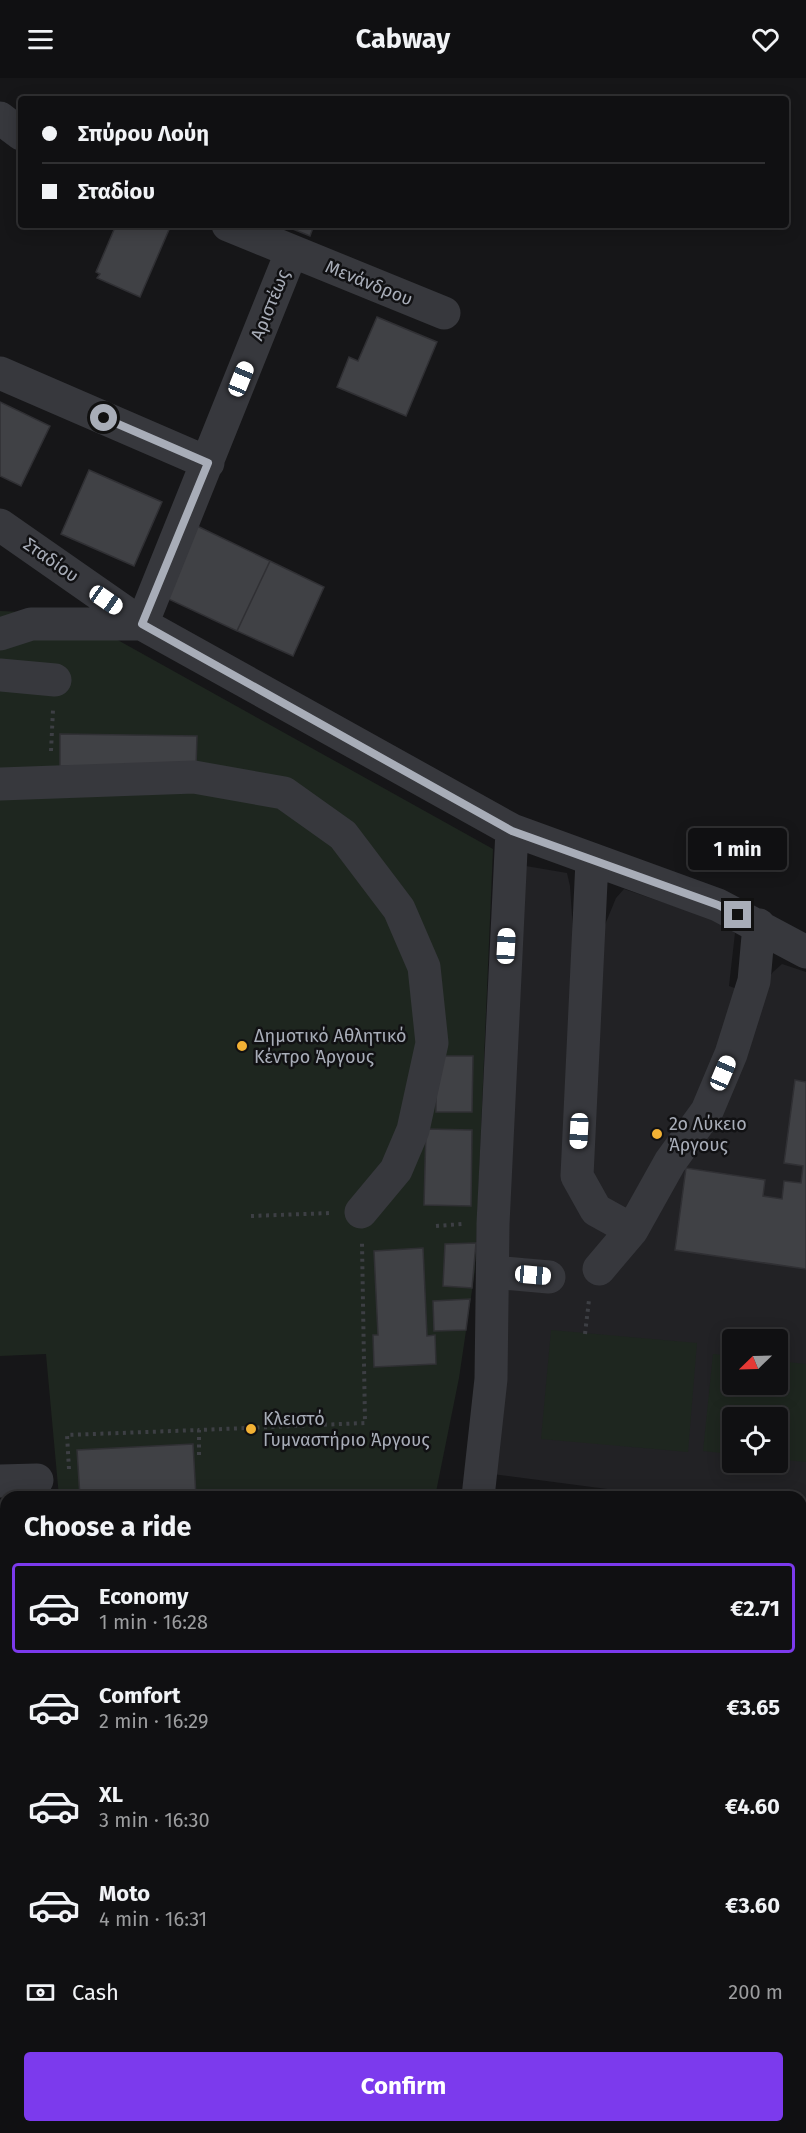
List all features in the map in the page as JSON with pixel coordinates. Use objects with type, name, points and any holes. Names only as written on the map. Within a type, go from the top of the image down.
[{"type":"street","points":[[0,118],[18,132]]},
{"type":"street","name":"Μενάνδρου","points":[[235,228],[291,253],[444,313]]},
{"type":"street","name":"Αριστέως","points":[[142,624],[291,253]]},
{"type":"street","points":[[0,373],[208,463]]},
{"type":"street","name":"Σταδίου","points":[[0,525],[142,624],[512,831],[718,905],[806,952]]},
{"type":"street","points":[[0,634],[31,624],[142,624]]},
{"type":"street","points":[[0,675],[55,680]]},
{"type":"street","points":[[0,784],[194,777],[284,793],[343,835],[399,909],[424,967],[432,1042],[413,1130],[396,1170],[361,1212]]},
{"type":"street","points":[[479,1491],[491,1379],[493,1272],[512,831]]},
{"type":"street","points":[[592,861],[577,1176],[596,1210],[632,1230]]},
{"type":"street","points":[[594,1281],[632,1230],[670,1162],[707,1111],[731,1054],[754,981],[759,925]]},
{"type":"street","points":[[493,1272],[549,1277]]},
{"type":"street","points":[[0,1481],[37,1480]]},
{"type":"path","points":[[50,783],[55,680]]},
{"type":"path","points":[[251,1216],[361,1212]]},
{"type":"path","points":[[37,1480],[70,1479],[67,1435],[365,1423],[363,1256]]},
{"type":"path","points":[[585,1334],[594,1281]]},
{"type":"path","points":[[199,1430],[199,1455]]},
{"type":"shaded area","name":"Δημοτικό Αθλητικό Κέντρο Άργους","points":[[0,611],[71,614],[493,849],[475,1270],[459,1378],[436,1491],[58,1491],[46,1354],[0,1356]]},
{"type":"shaded area","name":"2ο Λύκειο Άργους","points":[[520,865],[567,873],[574,945],[597,944],[616,898],[624,889],[727,924],[735,933],[729,986],[756,996],[773,972],[782,964],[806,972],[806,1491],[622,1491],[492,1474]]},
{"type":"shaded area","points":[[551,1330],[697,1343],[688,1452],[541,1439]]},
{"type":"shaded area","points":[[713,1354],[722,1355],[722,1395],[788,1395],[788,1362],[806,1364],[806,1462],[788,1460],[788,1407],[722,1407],[722,1453],[703,1451]]},
{"type":"building","points":[[115,228],[170,228],[140,297],[97,278],[100,274],[96,272]]},
{"type":"building","points":[[290,228],[313,228],[310,236]]},
{"type":"building","points":[[377,317],[437,342],[406,416],[337,387],[349,357],[358,361]]},
{"type":"building","points":[[0,402],[50,426],[21,486],[0,476]]},
{"type":"building","points":[[89,470],[162,502],[134,566],[61,534]]},
{"type":"building","points":[[195,525],[270,561],[237,631],[162,596]]},
{"type":"building","points":[[270,561],[324,587],[293,656],[237,631]]},
{"type":"building","points":[[60,734],[197,736],[196,767],[60,766]]},
{"type":"building","points":[[436,1056],[473,1056],[472,1112],[436,1112]]},
{"type":"building","points":[[795,1080],[806,1082],[806,1269],[675,1250],[686,1168],[765,1180],[763,1196],[782,1199],[784,1181],[801,1183],[803,1166],[784,1163]]},
{"type":"building","points":[[426,1129],[472,1130],[471,1206],[424,1205]]},
{"type":"building","points":[[476,1243],[472,1288],[443,1286],[445,1244]]},
{"type":"building","points":[[423,1248],[427,1336],[435,1335],[436,1364],[374,1367],[373,1335],[378,1335],[374,1251]]},
{"type":"building","points":[[470,1299],[466,1330],[434,1331],[433,1301]]},
{"type":"building","points":[[193,1444],[196,1491],[80,1491],[77,1450]]},
{"type":"place","name":"Δημοτικό Αθλητικό Κέντρο Άργους","points":[[242,1046]]},
{"type":"place","name":"2ο Λύκειο Άργους","points":[[657,1134]]},
{"type":"place","name":"Κλειστό Γυμναστήριο Άργους","points":[[251,1429]]},
{"type":"route","points":[[104,418],[208,463],[142,624],[512,831],[718,905],[738,915]]}]
